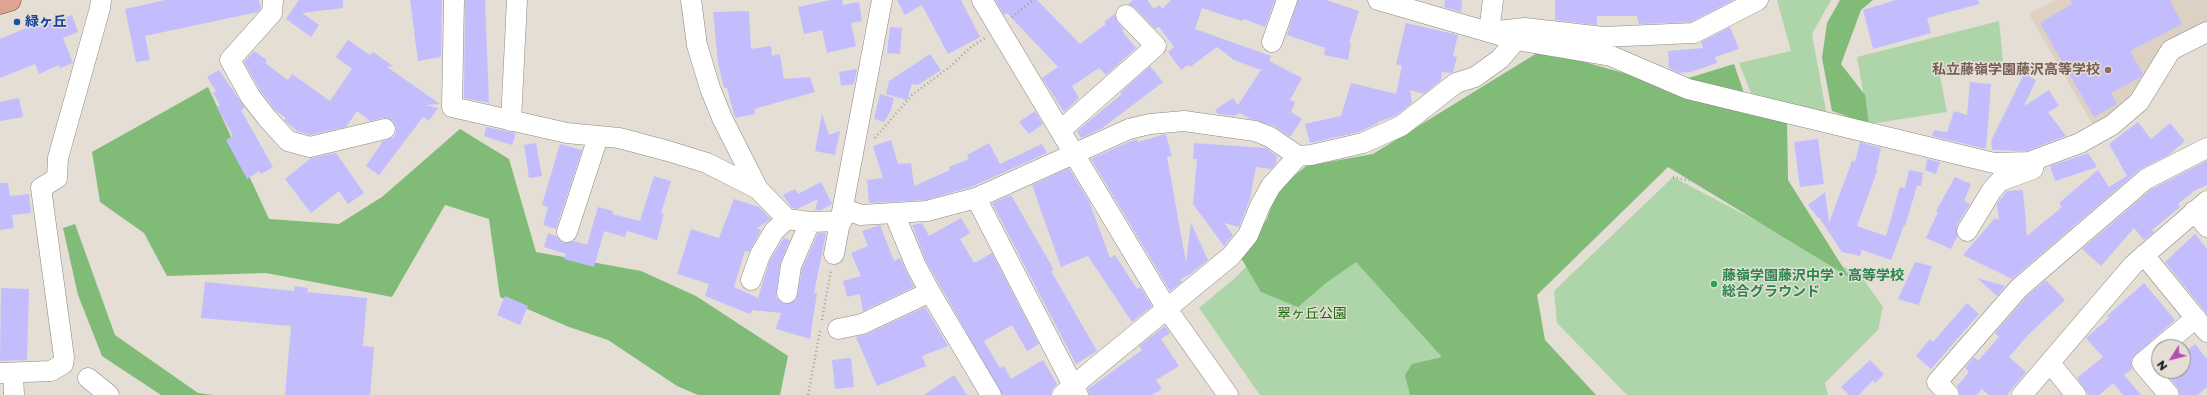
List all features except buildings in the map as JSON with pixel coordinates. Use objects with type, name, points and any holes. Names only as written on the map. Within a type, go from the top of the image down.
[{"type":"main road","points":[[0,3],[10,0]]},
{"type":"street","points":[[14,395],[7,373],[51,371],[58,369],[63,364],[64,357],[41,188],[57,178],[58,158],[101,0]]},
{"type":"street","points":[[273,0],[272,13],[230,60],[250,96],[267,118],[288,141],[310,147],[384,129]]},
{"type":"street","points":[[454,0],[452,107],[567,133],[620,138],[707,163],[758,189]]},
{"type":"street","points":[[511,121],[517,0]]},
{"type":"street","points":[[691,0],[697,45],[710,88],[722,118],[758,189],[787,219],[810,222],[843,215],[927,211],[976,198],[1074,152],[1129,129],[1184,121],[1255,131],[1270,137],[1298,156],[1311,155],[1363,143],[1401,126],[1456,83],[1475,77],[1500,59],[1516,40]]},
{"type":"street","points":[[834,254],[843,215],[882,0]]},
{"type":"street","points":[[982,0],[1168,309],[1228,395]]},
{"type":"street","points":[[1272,42],[1287,0]]},
{"type":"street","points":[[1378,0],[1516,40],[1611,56],[1688,89],[1994,163],[2035,159],[2080,143],[2112,125],[2140,102],[2171,50],[2207,32]]},
{"type":"street","points":[[1489,32],[1493,0]]},
{"type":"street","points":[[1489,32],[1525,28],[1603,37],[1694,33],[1758,0]]},
{"type":"street","points":[[1061,130],[1156,46],[1126,15]]},
{"type":"street","points":[[567,232],[598,137]]},
{"type":"street","points":[[1950,395],[1937,382],[2019,288],[2146,179],[2207,148]]},
{"type":"street","points":[[976,198],[1071,392],[1231,256],[1248,235],[1260,206],[1271,186],[1298,156]]},
{"type":"street","points":[[1967,231],[1992,190],[2000,181],[2033,169],[2035,159]]},
{"type":"street","points":[[2022,395],[2133,265],[2201,206],[2207,227]]},
{"type":"street","points":[[894,213],[916,266],[991,395]]},
{"type":"street","points":[[751,280],[760,255],[774,231],[787,219]]},
{"type":"street","points":[[787,293],[791,266],[810,222]]},
{"type":"street","points":[[2144,255],[2201,325],[2176,339]]},
{"type":"street","points":[[838,329],[862,324],[930,292]]},
{"type":"street","points":[[2151,356],[2142,363],[2151,374]]},
{"type":"street","points":[[2050,363],[2076,395]]},
{"type":"street","points":[[88,378],[108,395]]},
{"type":"street","points":[[2156,379],[2169,395]]},
{"type":"path","points":[[856,140],[871,142],[912,95],[951,66],[971,47],[999,29],[1034,0]]},
{"type":"path","points":[[1673,177],[1779,200],[1781,123]]},
{"type":"shaded area","name":"私立藤嶺学園藤沢高等学校","points":[[2055,0],[2207,0],[2207,26],[2146,89],[2116,116],[2093,125],[2029,14]]},
{"type":"green space","points":[[1777,0],[1831,0],[1812,34],[1827,117],[1751,93],[1739,63],[1791,51]]},
{"type":"green space","points":[[1840,0],[1873,0],[1861,10],[1841,64],[1865,95],[1869,124],[1832,111],[1822,58],[1827,23]]},
{"type":"green space","points":[[1999,21],[2003,61],[1940,76],[1947,112],[1869,124],[1857,57]]},
{"type":"green space","points":[[1542,50],[1666,85],[1734,64],[1744,93],[1787,122],[1788,180],[1849,277],[1668,167],[1537,295],[1545,340],[1596,395],[1410,395],[1405,375],[1412,364],[1442,357],[1356,262],[1326,283],[1298,307],[1261,292],[1241,258],[1267,219],[1277,190],[1306,166],[1373,154]]},
{"type":"green space","points":[[208,87],[269,219],[339,224],[382,197],[460,129],[509,159],[536,252],[641,271],[696,296],[788,356],[780,395],[698,395],[677,386],[608,340],[569,327],[500,297],[489,219],[445,205],[392,297],[266,273],[167,276],[144,233],[100,202],[92,152]]},
{"type":"green space","name":"藤嶺学園藤沢中学・高等学校 総合グラウンド","points":[[1673,177],[1861,276],[1883,307],[1878,330],[1825,383],[1828,395],[1627,395],[1557,323],[1554,291]]},
{"type":"green space","name":"翠ヶ丘公園","points":[[1291,193],[1486,395],[1260,395],[1199,308],[1235,278],[1260,252]]},
{"type":"green space","points":[[75,224],[115,335],[198,393],[213,395],[161,395],[102,356],[78,295],[63,228]]},
{"type":"place","name":"緑ヶ丘","points":[[17,22]]},
{"type":"place","name":"私立藤嶺学園藤沢高等学校","points":[[2108,70]]},
{"type":"place","name":"藤嶺学園藤沢中学・高等学校 総合グラウンド","points":[[1714,284]]}]
